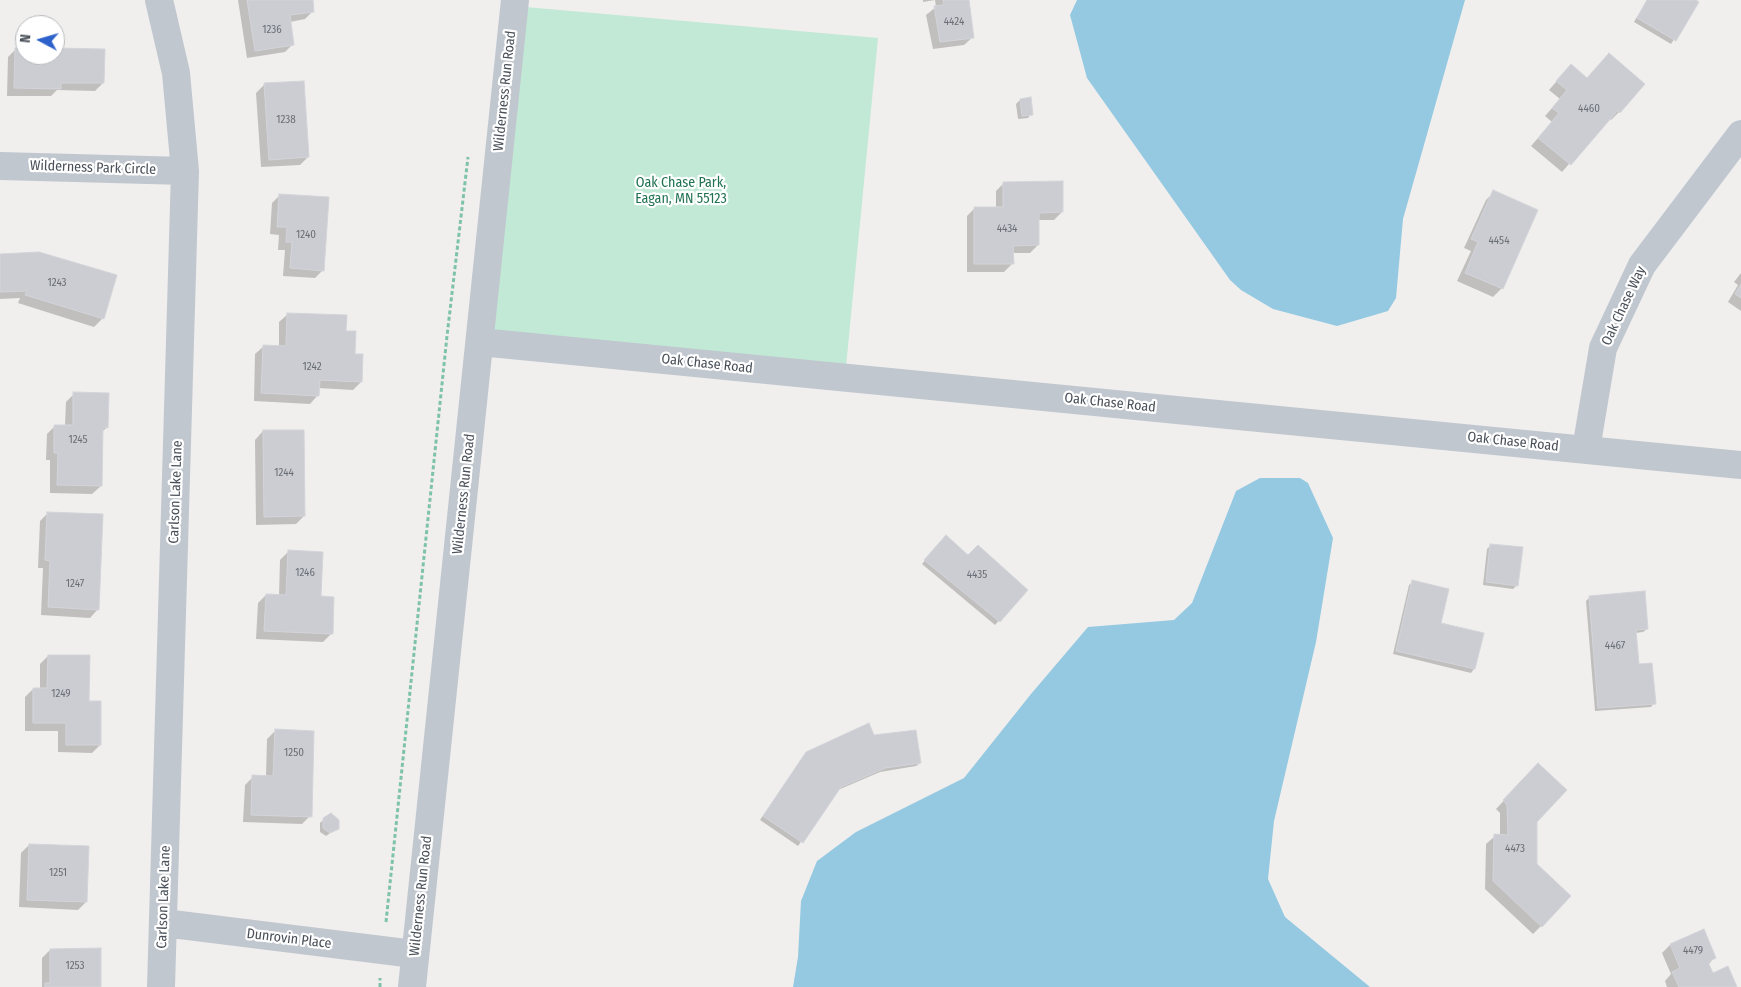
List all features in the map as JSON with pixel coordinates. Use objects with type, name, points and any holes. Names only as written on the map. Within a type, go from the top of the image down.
[{"type":"street","name":"Carlson Lake Lane","points":[[159,0],[176,73],[185,171],[161,987]]},
{"type":"street","name":"Wilderness Run Road","points":[[412,987],[515,0]]},
{"type":"street","name":"Oak Chase Way","points":[[1586,449],[1603,348],[1642,266],[1741,134]]},
{"type":"street","name":"Wilderness Park Circle","points":[[0,166],[185,171]]},
{"type":"street","name":"Oak Chase Road","points":[[480,342],[1741,465]]},
{"type":"street","name":"Dunrovin Place","points":[[164,923],[414,954]]},
{"type":"path","points":[[380,987],[446,346],[469,148]]},
{"type":"green space","name":"Oak Chase Park, Eagan, MN 55123","points":[[514,6],[878,38],[845,377],[480,342]]},
{"type":"water","points":[[1077,0],[1465,0],[1403,219],[1396,298],[1388,311],[1337,326],[1273,309],[1241,290],[1230,280],[1087,78],[1070,15]]},
{"type":"water","points":[[1260,478],[1300,478],[1308,483],[1333,538],[1316,642],[1274,821],[1268,879],[1285,917],[1370,987],[793,987],[798,957],[801,901],[817,861],[856,832],[964,778],[1031,694],[1088,627],[1174,620],[1192,603],[1236,491]]},
{"type":"building","points":[[247,0],[313,0],[314,12],[290,15],[294,45],[255,51]]},
{"type":"building","points":[[943,0],[969,0],[974,38],[940,42],[934,6],[944,5]]},
{"type":"building","points":[[1647,0],[1696,0],[1699,2],[1676,41],[1637,18]]},
{"type":"building","points":[[15,48],[15,65],[65,65],[65,48],[105,49],[104,83],[61,83],[61,89],[14,88]]},
{"type":"building","points":[[1609,53],[1645,84],[1620,113],[1618,110],[1571,165],[1538,138],[1559,113],[1552,108],[1567,90],[1556,81],[1571,64],[1587,78]]},
{"type":"building","points":[[304,81],[309,157],[269,160],[264,83]]},
{"type":"building","points":[[1031,97],[1033,115],[1022,116],[1020,99]]},
{"type":"building","points":[[1063,181],[1063,212],[1039,213],[1039,245],[1013,246],[1014,264],[974,264],[974,207],[1003,207],[1003,182]]},
{"type":"building","points":[[1493,190],[1538,210],[1503,289],[1465,273],[1478,242],[1471,239]]},
{"type":"building","points":[[279,194],[329,197],[324,271],[290,268],[292,242],[286,242],[287,227],[277,227]]},
{"type":"building","points":[[39,252],[117,275],[104,319],[25,295],[27,291],[0,292],[0,254]]},
{"type":"building","points":[[1741,284],[1741,298],[1735,294]]},
{"type":"building","points":[[287,313],[347,315],[346,331],[356,331],[355,354],[363,354],[362,382],[320,380],[319,396],[261,393],[263,345],[286,346]]},
{"type":"building","points":[[73,392],[109,393],[108,428],[103,427],[102,486],[57,485],[58,453],[54,453],[54,425],[73,425]]},
{"type":"building","points":[[263,430],[304,430],[305,516],[264,517]]},
{"type":"building","points":[[47,512],[103,514],[99,610],[48,607],[50,561],[45,560]]},
{"type":"building","points":[[946,535],[968,555],[978,545],[1028,590],[1000,622],[924,560]]},
{"type":"building","points":[[1490,544],[1523,547],[1518,586],[1486,582]]},
{"type":"building","points":[[288,550],[323,552],[321,596],[334,597],[333,634],[264,631],[266,594],[286,595]]},
{"type":"building","points":[[1412,580],[1449,589],[1441,623],[1484,633],[1475,669],[1396,651]]},
{"type":"building","points":[[1645,591],[1648,629],[1636,630],[1639,664],[1652,663],[1656,704],[1598,708],[1589,596]]},
{"type":"building","points":[[48,655],[90,655],[89,701],[101,701],[101,745],[66,745],[66,723],[33,723],[33,688],[47,688]]},
{"type":"building","points":[[869,723],[874,735],[916,730],[921,763],[885,768],[841,787],[803,843],[763,816],[806,752]]},
{"type":"building","points":[[275,729],[314,731],[312,817],[251,815],[252,775],[273,776]]},
{"type":"building","points":[[1538,763],[1567,790],[1537,822],[1537,864],[1571,896],[1542,927],[1493,881],[1494,834],[1508,835],[1507,805],[1503,800]]},
{"type":"building","points":[[331,813],[339,820],[339,829],[330,833],[323,828],[323,818]]},
{"type":"building","points":[[29,844],[89,846],[87,902],[27,900]]},
{"type":"building","points":[[1704,929],[1716,958],[1708,962],[1713,973],[1728,966],[1737,987],[1679,987],[1672,972],[1680,968],[1670,944]]},
{"type":"building","points":[[101,948],[101,987],[45,987],[45,983],[50,983],[50,949]]}]
